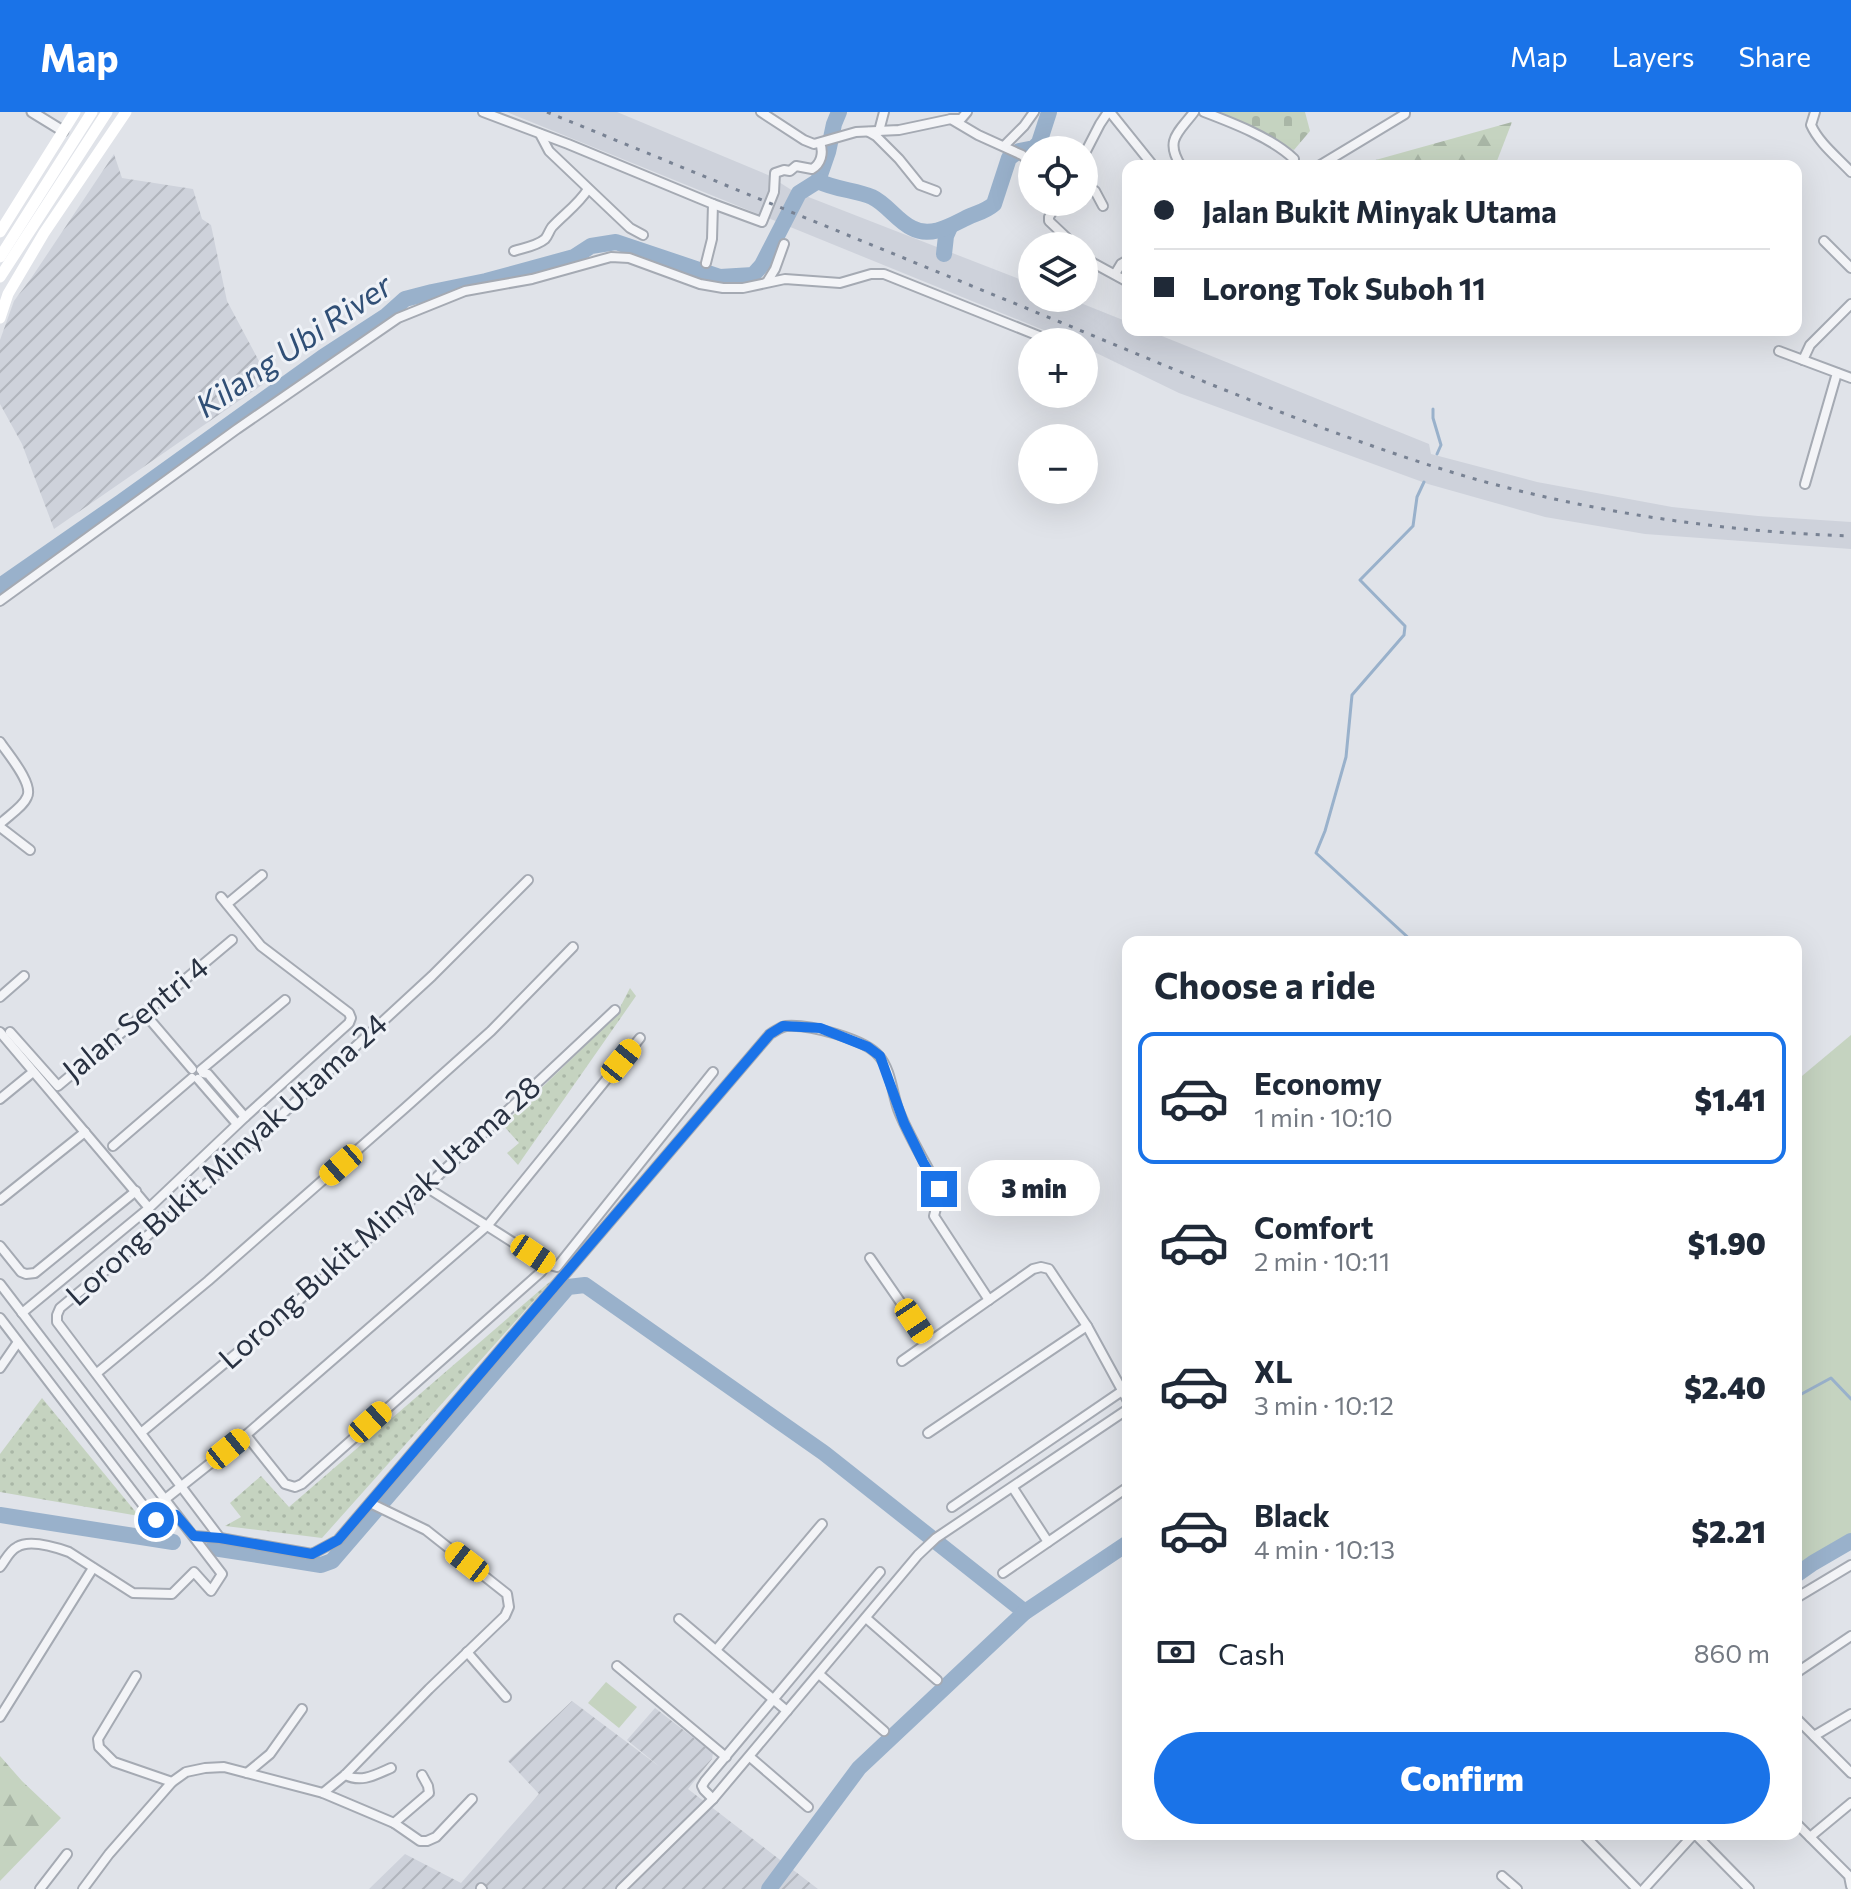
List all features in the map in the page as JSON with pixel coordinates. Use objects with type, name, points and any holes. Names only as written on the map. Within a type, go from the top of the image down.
[{"type":"main road","points":[[0,232],[75,112]]},
{"type":"main road","points":[[0,257],[92,112]]},
{"type":"main road","points":[[0,277],[107,112]]},
{"type":"main road","points":[[0,318],[8,294],[44,233],[126,112]]},
{"type":"street","points":[[32,112],[63,131]]},
{"type":"street","points":[[483,112],[762,222],[774,192],[775,173],[790,171],[796,166],[817,167],[822,153],[821,143]]},
{"type":"street","points":[[761,112],[809,143],[821,143],[856,132],[899,130],[961,119],[967,112]]},
{"type":"street","points":[[879,131],[884,112]]},
{"type":"street","points":[[1006,147],[1034,112]]},
{"type":"street","points":[[1094,136],[1109,112],[1149,160]]},
{"type":"street","points":[[1178,160],[1173,152],[1174,136],[1194,112]]},
{"type":"street","points":[[1204,112],[1283,149],[1294,160]]},
{"type":"street","points":[[1329,160],[1405,112]]},
{"type":"street","points":[[1814,114],[1811,125],[1814,131],[1850,170]]},
{"type":"street","points":[[951,119],[1018,153]]},
{"type":"street","points":[[868,131],[899,159],[920,185],[936,191]]},
{"type":"street","points":[[540,134],[549,151],[630,228],[643,235]]},
{"type":"street","points":[[514,251],[545,239],[551,228],[565,217],[588,189]]},
{"type":"street","points":[[1098,197],[1103,206]]},
{"type":"street","points":[[706,263],[712,239],[713,204]]},
{"type":"street","points":[[1050,216],[1049,221],[1061,232]]},
{"type":"street","points":[[1824,241],[1851,268]]},
{"type":"street","points":[[767,282],[784,244]]},
{"type":"street","points":[[0,601],[237,429],[398,318],[465,291],[532,279],[611,257],[629,258],[700,284],[723,288],[743,288],[785,279],[840,283],[871,274],[884,274],[1019,328]]},
{"type":"street","points":[[1115,274],[1122,263]]},
{"type":"street","points":[[1098,265],[1122,278]]},
{"type":"street","points":[[1803,360],[1810,345],[1851,304]]},
{"type":"street","points":[[1779,351],[1851,378]]},
{"type":"street","points":[[1805,484],[1837,373]]},
{"type":"street","points":[[0,742],[27,782],[29,791],[27,799],[0,826],[30,850]]},
{"type":"street","points":[[22,1313],[149,1208],[349,1023],[349,1013],[261,946],[224,900],[262,875]]},
{"type":"street","name":"Lorong Bukit Minyak Utama 24","points":[[220,1538],[57,1322],[60,1308],[162,1224],[430,978],[528,880]]},
{"type":"street","name":"Jalan Sentri 4","points":[[10,1032],[58,1086],[232,940]]},
{"type":"street","points":[[97,1373],[208,1281],[491,1031],[573,947]]},
{"type":"street","points":[[0,997],[24,976]]},
{"type":"street","points":[[113,1146],[285,1000]]},
{"type":"street","name":"Lorong Bukit Minyak Utama 28","points":[[142,1432],[279,1318],[426,1187],[615,1010]]},
{"type":"street","points":[[145,1014],[237,1124]]},
{"type":"street","points":[[194,1536],[312,1554],[338,1540],[376,1506],[770,1034],[783,1026],[820,1028],[868,1047],[880,1056],[902,1117],[939,1189],[934,1216],[989,1300]]},
{"type":"street","points":[[0,1032],[162,1224]]},
{"type":"street","points":[[164,1500],[246,1435],[488,1225],[640,1038]]},
{"type":"street","points":[[0,1099],[33,1072]]},
{"type":"street","points":[[426,1187],[547,1264],[557,1267],[713,1072]]},
{"type":"street","points":[[197,1074],[208,1074],[245,1117]]},
{"type":"street","points":[[0,1200],[85,1132]]},
{"type":"street","points":[[0,1246],[21,1272],[35,1273],[136,1191]]},
{"type":"street","points":[[870,1258],[928,1342]]},
{"type":"street","points":[[246,1435],[285,1484],[295,1487],[302,1484],[547,1264]]},
{"type":"street","points":[[902,1361],[1033,1269],[1045,1267],[1087,1326],[1122,1391],[952,1507]]},
{"type":"street","points":[[0,1284],[222,1574],[211,1591],[194,1572],[172,1594],[133,1593],[69,1552],[27,1544],[11,1551],[0,1567]]},
{"type":"street","points":[[0,1318],[153,1518],[163,1524],[176,1515]]},
{"type":"street","points":[[928,1433],[1087,1326]]},
{"type":"street","points":[[0,1368],[18,1342]]},
{"type":"street","points":[[621,1889],[713,1799],[918,1555],[954,1524],[1013,1488],[1122,1413]]},
{"type":"street","points":[[1013,1488],[1048,1542]]},
{"type":"street","points":[[1003,1573],[1122,1491]]},
{"type":"street","points":[[323,1793],[345,1775],[505,1616],[509,1607],[507,1594],[426,1530],[376,1506]]},
{"type":"street","points":[[716,1650],[822,1524]]},
{"type":"street","points":[[1802,1594],[1851,1565]]},
{"type":"street","points":[[0,1717],[93,1568]]},
{"type":"street","points":[[713,1799],[702,1786],[880,1572]]},
{"type":"street","points":[[866,1618],[937,1680]]},
{"type":"street","points":[[679,1619],[787,1711]]},
{"type":"street","points":[[1802,1669],[1851,1636]]},
{"type":"street","points":[[467,1652],[506,1697]]},
{"type":"street","points":[[617,1666],[726,1757]]},
{"type":"street","points":[[819,1674],[884,1731]]},
{"type":"street","points":[[136,1676],[98,1739],[99,1747],[114,1762],[172,1782]]},
{"type":"street","points":[[247,1773],[270,1754],[302,1709]]},
{"type":"street","points":[[1814,1736],[1851,1714]]},
{"type":"street","points":[[1802,1724],[1851,1773]]},
{"type":"street","points":[[750,1757],[808,1807]]},
{"type":"street","points":[[83,1889],[172,1782],[186,1772],[224,1767],[323,1793],[394,1823],[420,1841],[436,1837],[472,1799]]},
{"type":"street","points":[[345,1775],[365,1779],[391,1768]]},
{"type":"street","points":[[394,1823],[429,1793],[422,1775]]},
{"type":"street","points":[[1810,1837],[1851,1803]]},
{"type":"street","points":[[1802,1829],[1849,1876],[1851,1886]]},
{"type":"street","points":[[1589,1840],[1637,1889]]},
{"type":"street","points":[[1644,1889],[1689,1840]]},
{"type":"street","points":[[1700,1840],[1749,1889]]},
{"type":"street","points":[[42,1888],[67,1854]]},
{"type":"street","points":[[1651,1881],[1659,1889]]},
{"type":"shaded area","points":[[507,112],[617,112],[768,175],[793,191],[1018,279],[1018,312],[1098,310],[1122,320],[1122,336],[1162,336],[1429,444],[1431,454],[1537,482],[1672,507],[1851,522],[1851,549],[1645,534],[1545,517],[1428,484],[1179,393],[1098,354],[1098,328],[1039,328]]},
{"type":"shaded area","points":[[114,154],[122,178],[193,189],[202,219],[211,225],[227,301],[269,380],[54,529],[22,444],[0,404],[0,340],[14,301]]},
{"type":"shaded area","points":[[572,1701],[660,1767],[627,1740],[655,1708],[713,1753],[712,1759],[688,1789],[818,1889],[369,1889],[405,1854],[461,1883],[539,1794],[508,1761]]},
{"type":"green space","points":[[1214,112],[1305,112],[1310,131],[1294,150]]},
{"type":"green space","points":[[1512,122],[1497,160],[1376,160]]},
{"type":"green space","points":[[630,988],[636,996],[518,1165],[507,1153],[519,1143],[503,1125],[615,1017]]},
{"type":"green space","points":[[1851,1035],[1851,1535],[1802,1564],[1802,1076]]},
{"type":"green space","points":[[553,1279],[322,1538],[225,1526],[241,1517],[230,1503],[261,1476],[289,1507]]},
{"type":"green space","points":[[42,1398],[139,1516],[0,1492],[0,1454]]},
{"type":"green space","points":[[606,1682],[637,1707],[619,1728],[588,1703]]},
{"type":"green space","points":[[0,1756],[61,1818],[0,1881]]},
{"type":"waterway","points":[[818,181],[839,112]]},
{"type":"waterway","name":"Kilang Ubi River","points":[[0,586],[323,357],[386,316],[405,299],[486,281],[574,257],[591,246],[616,242],[720,277],[753,275],[762,265],[799,193],[818,181],[872,197],[919,231],[940,230],[994,204],[1009,158],[1039,143],[1049,112]]},
{"type":"waterway","points":[[944,254],[950,227]]},
{"type":"waterway","points":[[1433,409],[1441,445],[1437,454]]},
{"type":"waterway","points":[[1406,936],[1316,853],[1346,757],[1352,695],[1404,635],[1405,626],[1360,580],[1413,526],[1417,497],[1424,482]]},
{"type":"waterway","points":[[213,1548],[321,1565],[332,1561],[568,1287],[585,1285],[824,1453],[1025,1612]]},
{"type":"waterway","points":[[1802,1394],[1831,1378],[1851,1399]]},
{"type":"waterway","points":[[0,1515],[173,1542]]},
{"type":"waterway","points":[[1802,1571],[1851,1541]]},
{"type":"waterway","points":[[769,1889],[859,1768],[1025,1612],[1122,1547]]},
{"type":"railway","points":[[547,112],[1204,382],[1301,420],[1448,471],[1546,497],[1648,517],[1750,530],[1851,536]]},
{"type":"route","points":[[156,1520],[163,1524],[176,1515],[194,1536],[312,1554],[338,1540],[770,1034],[783,1026],[820,1028],[868,1047],[880,1056],[904,1123],[939,1189]]}]
